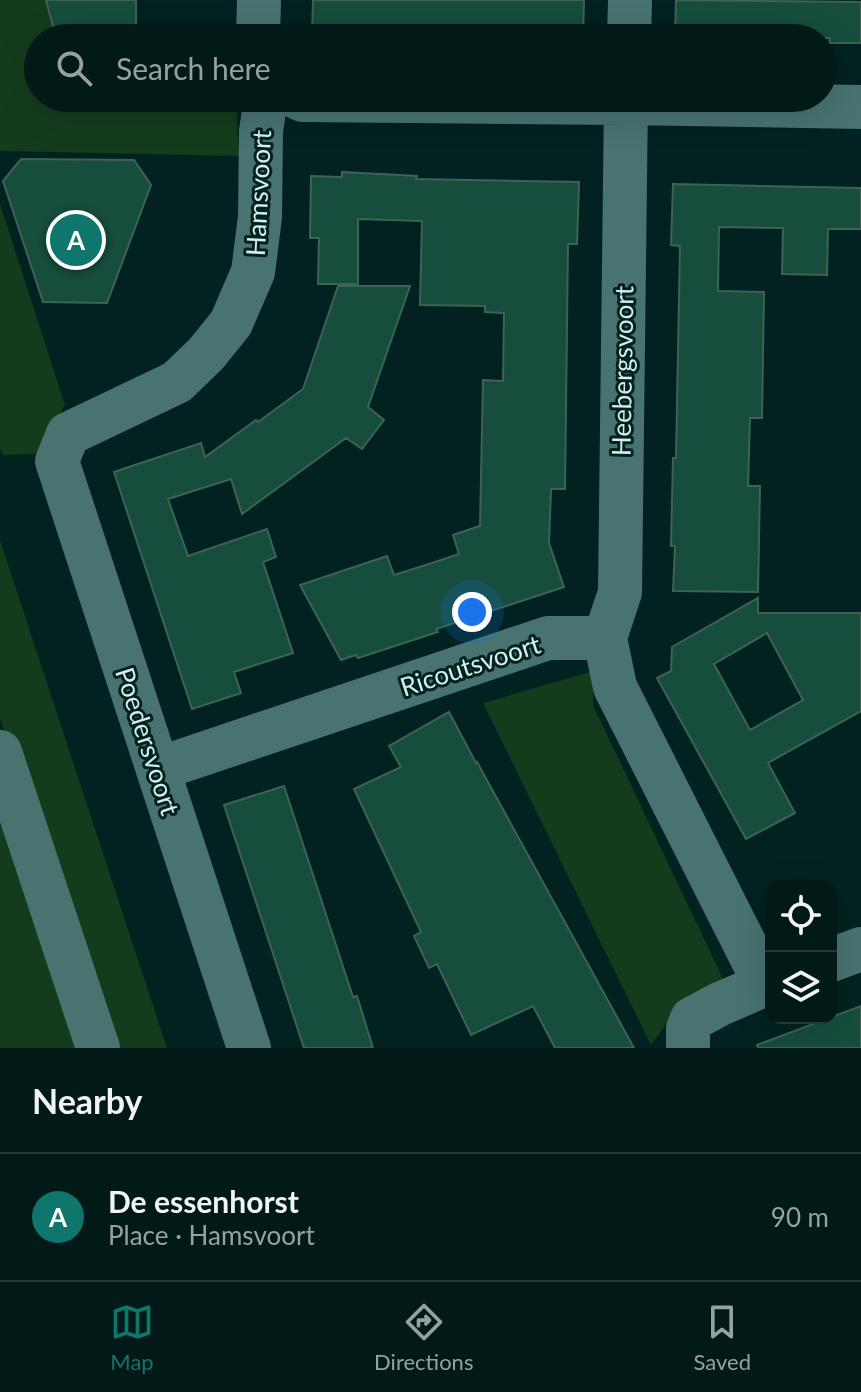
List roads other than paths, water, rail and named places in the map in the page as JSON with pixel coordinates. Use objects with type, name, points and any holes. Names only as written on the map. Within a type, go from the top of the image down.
[{"type":"street","points":[[258,24],[259,0]]},
{"type":"street","points":[[629,24],[630,0]]},
{"type":"street","points":[[837,106],[861,107]]},
{"type":"street","name":"Hamsvoort","points":[[68,434],[177,382],[206,354],[231,323],[253,272],[260,217],[264,112]]},
{"type":"street","name":"Heebergsvoort","points":[[605,638],[620,592],[626,112]]},
{"type":"street","name":"Poedersvoort","points":[[68,434],[57,461],[249,1048]]},
{"type":"street","name":"Ricoutsvoort","points":[[158,769],[548,638],[605,638]]},
{"type":"street","points":[[605,638],[615,687],[765,977]]},
{"type":"street","points":[[0,752],[98,1048]]},
{"type":"street","points":[[837,958],[861,949]]},
{"type":"street","points":[[687,1044],[692,1019],[765,984]]},
{"type":"place","name":"De essenhorst","points":[[76,240]]}]
